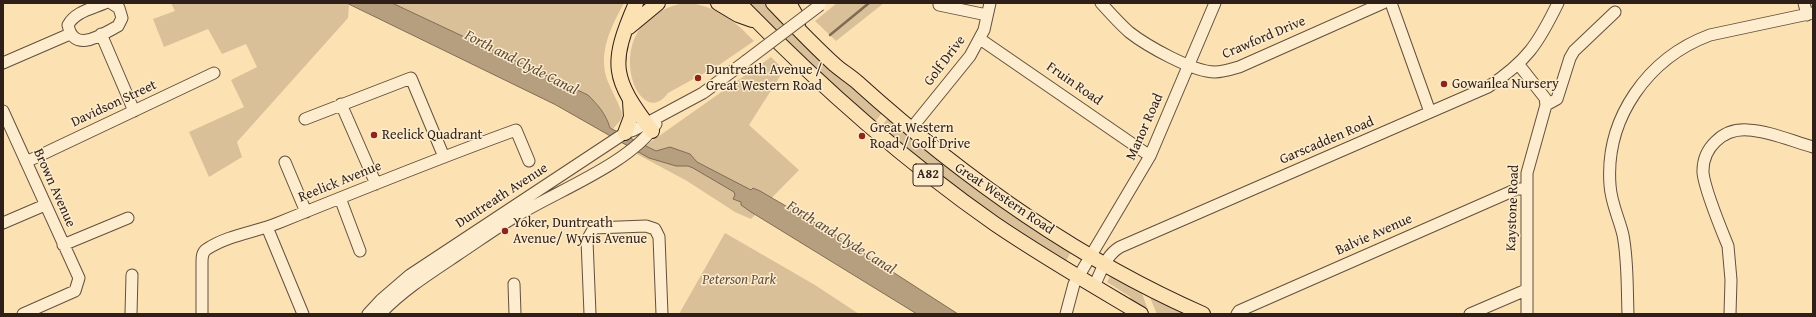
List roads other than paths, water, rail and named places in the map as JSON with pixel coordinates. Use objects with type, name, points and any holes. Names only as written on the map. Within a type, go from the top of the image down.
[{"type":"main road","points":[[636,3],[621,41],[618,63],[622,87],[630,100],[640,132]]},
{"type":"main road","points":[[625,30],[658,3]]},
{"type":"main road","points":[[718,3],[738,15],[757,21]]},
{"type":"main road","name":"Great Western Road","points":[[739,3],[845,106],[916,165],[995,224],[1141,314]]},
{"type":"main road","name":"Great Western Road","points":[[773,3],[836,66],[851,77],[910,130],[952,163],[1010,204],[1092,256],[1142,285],[1203,314]]},
{"type":"main road","points":[[789,3],[797,17],[799,29]]},
{"type":"main road","points":[[630,100],[631,117],[640,132]]},
{"type":"street","points":[[105,3],[76,15],[71,19],[68,25],[70,34],[78,41],[85,41],[118,26],[122,18],[119,8],[111,3]]},
{"type":"street","name":"Golf Drive","points":[[910,130],[970,56],[980,39],[990,3]]},
{"type":"street","name":"Crawford Drive","points":[[1101,3],[1122,25],[1138,38],[1188,64],[1205,71],[1217,72],[1239,67],[1383,3]]},
{"type":"street","name":"Manor Road","points":[[1066,314],[1074,284],[1150,156],[1215,3]]},
{"type":"street","points":[[1391,3],[1430,112]]},
{"type":"street","name":"Garscadden Road","points":[[1094,286],[1113,251],[1488,87],[1519,65],[1542,36],[1558,3]]},
{"type":"street","points":[[1628,314],[1625,249],[1623,234],[1612,198],[1610,168],[1615,135],[1623,113],[1633,95],[1644,80],[1661,63],[1695,41],[1710,35],[1810,14],[1804,3]]},
{"type":"street","name":"Duntreath Avenue","points":[[380,314],[417,283],[517,215],[561,193],[613,161],[640,132],[662,115],[703,93],[821,4]]},
{"type":"street","points":[[939,5],[987,15]]},
{"type":"street","name":"Kaystone Road","points":[[1527,314],[1526,189],[1529,161],[1546,105],[1557,99],[1570,58],[1574,51],[1615,12]]},
{"type":"street","points":[[3,63],[70,34]]},
{"type":"street","points":[[101,34],[134,111]]},
{"type":"street","name":"Fruin Road","points":[[980,39],[1150,156]]},
{"type":"street","points":[[1519,65],[1545,98],[1546,105]]},
{"type":"street","name":"Davidson Street","points":[[26,162],[214,73]]},
{"type":"street","points":[[305,119],[411,78],[444,157]]},
{"type":"street","points":[[341,104],[376,184]]},
{"type":"street","name":"Brown Avenue","points":[[3,113],[44,205],[79,278],[75,291],[23,314]]},
{"type":"street","name":"Reelick Avenue","points":[[202,314],[202,254],[207,249],[234,237],[268,227],[516,130],[529,161]]},
{"type":"street","points":[[1730,314],[1731,280],[1728,246],[1703,174],[1704,164],[1709,150],[1712,145],[1723,135],[1738,130],[1760,132],[1813,147]]},
{"type":"street","name":"Duntreath Avenue","points":[[368,314],[381,300],[410,275],[600,149],[640,132]]},
{"type":"street","points":[[284,162],[306,212]]},
{"type":"street","name":"Balvie Avenue","points":[[1236,314],[1239,311],[1445,220],[1517,189],[1526,189]]},
{"type":"street","points":[[340,198],[360,250]]},
{"type":"street","points":[[3,223],[44,205]]},
{"type":"street","points":[[63,245],[128,218]]},
{"type":"street","points":[[590,314],[588,240],[590,233],[594,228],[646,226],[655,229],[659,237],[662,314]]},
{"type":"street","points":[[268,227],[303,314]]},
{"type":"street","points":[[131,314],[132,275]]},
{"type":"street","points":[[514,284],[515,314]]},
{"type":"street","points":[[1470,314],[1526,290]]},
{"type":"waterway","points":[[830,35],[869,3]]},
{"type":"place","name":"Duntreath Avenue / Great Western Road","points":[[698,78]]},
{"type":"place","name":"Gowanlea Nursery","points":[[1444,84]]},
{"type":"place","name":"Reelick Quadrant","points":[[374,135]]},
{"type":"place","name":"Great Western Road / Golf Drive","points":[[862,136]]},
{"type":"place","name":"Yoker, Duntreath Avenue/ Wyvis Avenue","points":[[505,231]]},
{"type":"water label","name":"Forth and Clyde Canal","points":[[521,63]]},
{"type":"water label","name":"Forth and Clyde Canal","points":[[841,238]]},
{"type":"park label","name":"Peterson Park","points":[[739,280]]}]
